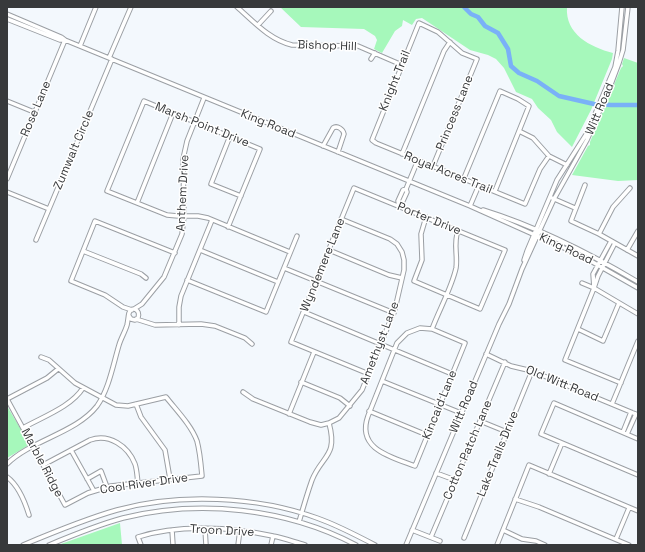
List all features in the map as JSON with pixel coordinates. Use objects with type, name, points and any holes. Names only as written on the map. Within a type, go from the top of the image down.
[{"type":"street","points":[[80,46],[96,7]]},
{"type":"street","name":"Zumwalt Circle","points":[[36,240],[131,7]]},
{"type":"street","name":"Bishop Hill","points":[[237,7],[277,40],[292,45],[358,46],[366,48],[402,65]]},
{"type":"street","name":"Witt Road","points":[[608,86],[617,57],[622,7]]},
{"type":"street","name":"Witt Road","points":[[406,545],[486,354],[509,304],[536,235],[586,139],[623,50],[628,7]]},
{"type":"street","points":[[258,25],[271,11]]},
{"type":"street","name":"King Road","points":[[7,14],[204,98],[470,206],[598,264],[638,288]]},
{"type":"street","points":[[9,20],[12,16]]},
{"type":"street","name":"King Road","points":[[9,20],[60,40],[65,40]]},
{"type":"street","name":"Knight Trail","points":[[372,140],[420,23],[435,30],[450,42]]},
{"type":"street","name":"Rose Lane","points":[[7,179],[65,40]]},
{"type":"street","points":[[402,154],[443,53],[450,42]]},
{"type":"street","name":"Princess Lane","points":[[433,166],[477,59],[462,52],[450,42]]},
{"type":"street","points":[[371,59],[375,53]]},
{"type":"street","points":[[464,178],[500,91],[529,106],[495,191]]},
{"type":"street","name":"Anthem Drive","points":[[132,310],[142,304],[164,277],[182,234],[184,216],[183,159],[187,140],[204,98]]},
{"type":"street","points":[[7,101],[34,112]]},
{"type":"street","name":"Marsh Point Drive","points":[[137,203],[108,191],[144,101],[260,149],[241,196]]},
{"type":"street","points":[[173,113],[137,203],[167,215],[198,216],[212,220],[290,252]]},
{"type":"street","points":[[323,146],[333,128],[336,127],[342,130],[344,134],[338,152]]},
{"type":"street","points":[[519,131],[533,138],[549,156],[571,168]]},
{"type":"street","points":[[228,227],[241,196],[211,184],[230,136]]},
{"type":"street","name":"Witt Road","points":[[538,231],[550,197],[566,164],[586,139]]},
{"type":"street","name":"Royal Acres Trail","points":[[372,140],[402,154],[525,204],[540,169],[549,156]]},
{"type":"street","points":[[399,206],[405,198],[407,192],[406,189],[418,160]]},
{"type":"street","points":[[470,206],[480,185]]},
{"type":"street","points":[[585,185],[571,221],[599,234],[638,256]]},
{"type":"street","name":"Porter Drive","points":[[354,188],[505,250],[480,309],[446,295]]},
{"type":"street","name":"Wyndemere Lane","points":[[314,352],[291,342],[354,188]]},
{"type":"street","points":[[599,234],[617,201],[630,188]]},
{"type":"street","points":[[7,192],[49,209]]},
{"type":"street","points":[[550,197],[575,208]]},
{"type":"street","name":"King Road","points":[[470,206],[504,216],[585,251],[638,282]]},
{"type":"street","points":[[426,218],[421,238],[422,260],[414,281],[446,295]]},
{"type":"street","name":"Amethyst Lane","points":[[329,424],[339,418],[362,390],[394,313],[404,265],[402,252],[397,244],[390,239],[341,219]]},
{"type":"street","points":[[180,324],[179,307],[181,296],[212,220]]},
{"type":"street","points":[[175,253],[95,221],[71,281],[105,294],[123,307],[131,319],[156,325],[201,324],[215,326],[245,338],[252,344]]},
{"type":"street","points":[[427,435],[369,412],[394,350],[402,336],[414,329],[432,329],[456,267],[456,240],[458,230]]},
{"type":"street","points":[[627,250],[638,231]]},
{"type":"street","points":[[187,280],[266,312],[297,236]]},
{"type":"street","points":[[613,242],[603,261],[594,288],[565,360],[621,383]]},
{"type":"street","points":[[200,250],[278,282]]},
{"type":"street","points":[[329,250],[389,275],[402,278]]},
{"type":"street","points":[[84,251],[141,274],[146,278]]},
{"type":"street","points":[[594,288],[593,274],[598,264],[603,261]]},
{"type":"street","points":[[284,268],[394,313]]},
{"type":"street","points":[[582,283],[594,288],[638,314]]},
{"type":"street","name":"Anthem Drive","points":[[139,314],[142,304]]},
{"type":"street","points":[[578,329],[604,341],[619,304]]},
{"type":"street","points":[[123,307],[137,310],[144,321]]},
{"type":"street","points":[[7,464],[33,446],[84,418],[96,408],[102,398],[129,315],[132,310]]},
{"type":"street","points":[[304,312],[382,343],[394,350],[452,374]]},
{"type":"street","points":[[126,327],[135,320],[139,314]]},
{"type":"street","name":"Kincaid Lane","points":[[369,412],[366,421],[368,439],[377,450],[415,466],[465,343],[432,329]]},
{"type":"street","points":[[612,404],[638,341]]},
{"type":"street","points":[[289,414],[314,352],[369,374]]},
{"type":"street","name":"Old Witt Road","points":[[486,354],[514,367],[532,371],[635,414]]},
{"type":"street","points":[[42,357],[49,360],[68,378],[102,398],[119,406],[136,404],[141,417],[166,450],[170,479]]},
{"type":"street","name":"Cotton Patch Lane","points":[[431,537],[504,362]]},
{"type":"street","points":[[7,399],[50,376],[58,369]]},
{"type":"street","name":"Lake Trails Drive","points":[[464,538],[532,371]]},
{"type":"street","points":[[382,381],[461,413]]},
{"type":"street","points":[[301,382],[340,398],[350,406]]},
{"type":"street","points":[[23,428],[69,402],[77,396],[83,388]]},
{"type":"street","points":[[243,392],[253,399],[289,414],[316,424],[329,424],[332,436],[331,449],[327,458],[313,479],[299,522]]},
{"type":"street","name":"Cool River Drive","points":[[65,505],[94,490],[107,487],[138,482],[202,476],[198,448],[194,435],[187,423],[166,397],[136,404]]},
{"type":"street","name":"Marble Ridge","points":[[7,399],[65,505]]},
{"type":"street","points":[[638,439],[554,403],[541,434],[638,475]]},
{"type":"street","points":[[623,432],[635,414]]},
{"type":"street","points":[[628,434],[635,414]]},
{"type":"street","points":[[480,421],[507,432]]},
{"type":"street","points":[[43,465],[93,439],[101,437],[112,439],[121,444],[133,460],[138,482]]},
{"type":"street","points":[[550,474],[562,443]]},
{"type":"street","points":[[72,450],[94,490]]},
{"type":"street","points":[[496,545],[529,465],[638,511]]},
{"type":"street","points":[[87,479],[101,471],[107,487]]},
{"type":"street","points":[[436,473],[455,480]]},
{"type":"street","points":[[7,477],[16,488],[27,508],[29,515]]},
{"type":"street","points":[[23,545],[86,520],[138,505],[190,499],[210,499],[242,501],[302,513],[354,534],[375,545]]},
{"type":"street","points":[[516,499],[629,545]]},
{"type":"street","points":[[616,539],[629,508]]},
{"type":"street","points":[[49,545],[89,528],[123,518],[195,509],[215,509],[260,514],[299,522],[332,534],[356,545]]},
{"type":"street","points":[[86,520],[89,528]]},
{"type":"street","points":[[205,529],[206,545]]},
{"type":"street","name":"Troon Drive","points":[[141,545],[138,537],[153,532],[205,529],[240,530],[272,536],[305,545]]},
{"type":"street","points":[[172,530],[173,545]]},
{"type":"street","points":[[238,545],[240,530]]},
{"type":"street","points":[[412,530],[440,541]]},
{"type":"street","points":[[503,530],[535,543],[545,545]]},
{"type":"street","points":[[271,545],[272,536]]},
{"type":"green space","points":[[280,7],[567,7],[567,16],[570,25],[581,38],[596,47],[613,53],[612,59],[591,110],[572,147],[557,132],[551,120],[538,108],[532,99],[516,92],[504,68],[496,59],[470,50],[422,18],[416,19],[412,25],[403,20],[402,26],[395,31],[382,53],[374,49],[377,40],[375,36],[364,29],[301,27]]},
{"type":"green space","points":[[624,58],[638,63],[638,180],[618,181],[572,175],[588,146],[590,145],[623,66],[622,64]]},
{"type":"green space","points":[[7,406],[29,445],[7,458]]},
{"type":"green space","points":[[120,523],[122,545],[58,545]]},
{"type":"waterway","points":[[464,7],[471,14],[478,17],[485,26],[498,33],[508,49],[511,66],[519,73],[537,81],[559,96],[594,104],[638,105]]}]
